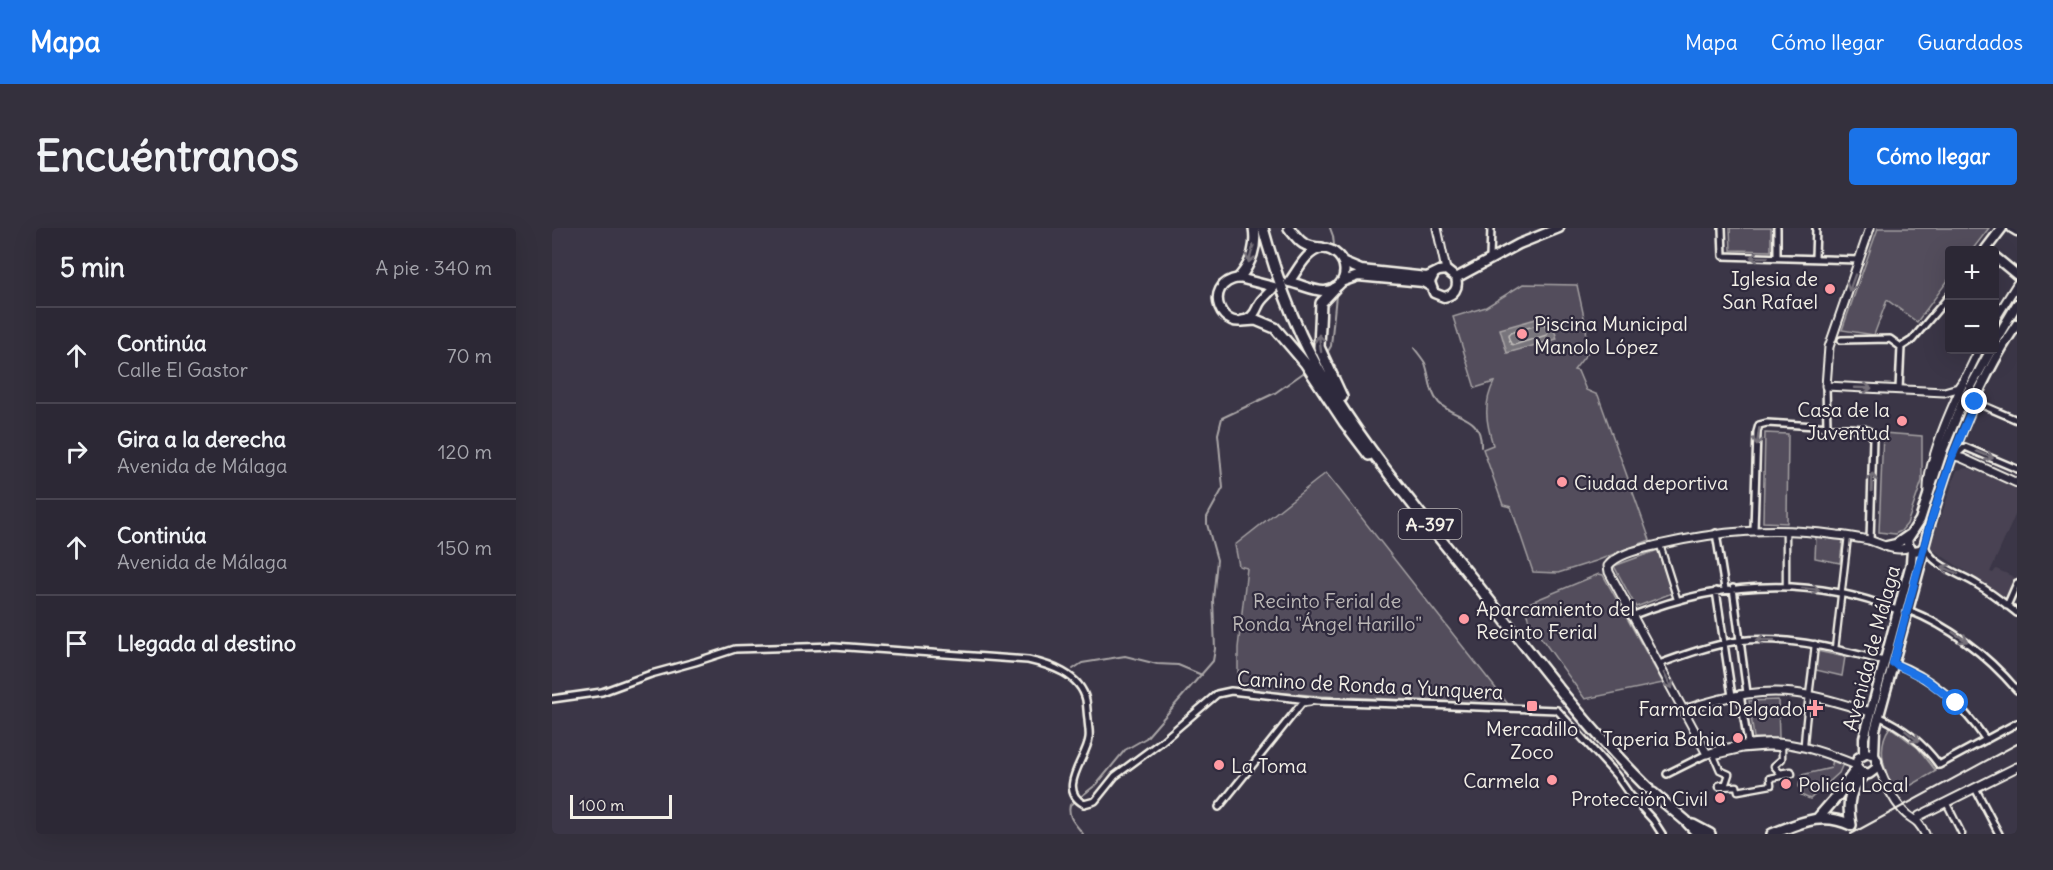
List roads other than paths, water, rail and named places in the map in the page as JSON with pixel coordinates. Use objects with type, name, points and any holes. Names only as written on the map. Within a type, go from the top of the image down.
[{"type":"main road","points":[[1254,228],[1253,252],[1246,269],[1239,278],[1226,283],[1221,288],[1217,302],[1223,314],[1235,321],[1256,320],[1275,328],[1305,363],[1344,422],[1396,490],[1422,515]]},
{"type":"main road","name":"A-397","points":[[1263,228],[1286,298],[1302,337],[1330,388],[1360,432],[1450,551],[1574,707],[1629,769],[1686,821]]},
{"type":"main road","points":[[1288,228],[1302,244],[1310,248],[1322,248],[1335,252],[1344,263],[1361,270],[1427,277],[1446,270],[1456,278]]},
{"type":"main road","points":[[1456,278],[1490,258],[1549,230],[1559,228]]},
{"type":"main road","points":[[1989,246],[2002,228]]},
{"type":"main road","points":[[2012,228],[2017,231]]},
{"type":"main road","points":[[1322,248],[1310,252],[1289,282],[1322,292],[1358,276],[1423,282],[1430,286],[1437,296],[1448,297],[1456,290],[1456,278]]},
{"type":"main road","points":[[1999,259],[2017,275]]},
{"type":"main road","points":[[1303,262],[1302,276],[1310,287]]},
{"type":"main road","points":[[1344,263],[1344,276],[1323,299],[1319,313],[1319,347],[1340,393],[1354,416],[1450,551]]},
{"type":"main road","points":[[1430,286],[1434,274]]},
{"type":"main road","points":[[1239,278],[1274,287],[1260,302],[1254,314],[1242,321]]},
{"type":"main road","points":[[1251,282],[1258,291],[1260,302]]},
{"type":"main road","points":[[1999,336],[2017,304]]},
{"type":"main road","name":"Avenida de Málaga","points":[[1888,662],[1908,610],[1924,545],[1954,456],[1975,402],[2004,342],[2017,324]]},
{"type":"main road","points":[[1913,534],[1920,534],[1924,545],[1917,551],[1910,549],[1907,540],[1919,523],[1943,449],[1964,399],[1989,354]]},
{"type":"main road","points":[[1887,546],[1904,539],[1919,523]]},
{"type":"main road","name":"Avenida de Málaga","points":[[1864,754],[1863,738],[1874,714],[1888,662],[1897,610],[1911,563],[1910,549]]},
{"type":"main road","name":"Avenida de Málaga","points":[[1874,714],[1874,755]]},
{"type":"main road","points":[[1818,818],[1863,770],[1878,765],[1874,755],[1864,754],[1858,758],[1863,770]]},
{"type":"main road","points":[[1772,834],[1818,818],[1836,818],[1851,825],[1849,798],[1863,770]]},
{"type":"main road","points":[[1686,821],[1698,832]]},
{"type":"main road","points":[[1686,821],[1710,834]]},
{"type":"street","points":[[1437,228],[1446,270]]},
{"type":"street","points":[[1490,258],[1491,228]]},
{"type":"street","points":[[1722,228],[1723,256],[1859,260]]},
{"type":"street","points":[[1777,228],[1777,257]]},
{"type":"street","points":[[1815,257],[1816,228]]},
{"type":"street","points":[[1827,426],[1826,386],[1829,347],[1870,228]]},
{"type":"street","points":[[1999,314],[2017,284]]},
{"type":"street","points":[[1901,346],[1912,340],[1946,300]]},
{"type":"street","points":[[1841,340],[1890,339],[1901,346]]},
{"type":"street","points":[[1899,389],[1901,346]]},
{"type":"street","points":[[1928,498],[1928,477],[1953,406],[1977,354]]},
{"type":"street","points":[[1826,386],[1944,392],[1958,388],[1967,375]]},
{"type":"street","points":[[1944,392],[1950,396],[1953,406]]},
{"type":"street","points":[[1975,402],[2017,420]]},
{"type":"street","points":[[1754,530],[1756,432],[1759,425],[1767,423],[1864,429],[1870,432],[1873,438],[1870,541]]},
{"type":"street","points":[[2017,469],[1965,447],[1954,456],[2017,483]]},
{"type":"street","points":[[1707,754],[1609,572],[1608,566],[1612,561],[1641,549],[1716,533],[1754,530],[1786,530],[1848,536],[1903,550],[1910,549]]},
{"type":"street","points":[[1786,530],[1786,587]]},
{"type":"street","points":[[1716,533],[1725,589]]},
{"type":"street","points":[[1835,649],[1848,536]]},
{"type":"street","points":[[1660,545],[1677,599]]},
{"type":"street","points":[[1924,545],[1929,555],[1941,566],[1976,583],[2017,613]]},
{"type":"street","points":[[2007,606],[2017,583]]},
{"type":"street","points":[[1733,588],[1740,641],[1748,743]]},
{"type":"street","points":[[1631,616],[1677,599],[1733,588],[1817,589],[1897,610]]},
{"type":"street","points":[[1716,591],[1732,696]]},
{"type":"street","points":[[1908,610],[1972,645],[1998,668],[2017,690]]},
{"type":"street","points":[[1659,664],[1740,641],[1785,640],[1815,644],[1888,662],[1909,670],[1940,690],[1965,712],[1986,740]]},
{"type":"street","points":[[1804,746],[1806,703],[1810,695],[1815,644]]},
{"type":"street","name":"Camino de Ronda a Yunquera","points":[[552,699],[602,692],[651,674],[735,649],[834,646],[1028,660],[1050,665],[1068,675],[1078,684],[1086,698],[1089,739],[1074,777],[1072,789],[1081,803],[1088,804],[1095,801],[1115,776],[1161,742],[1216,694],[1230,691],[1317,701],[1557,710],[1616,775],[1662,834]]},
{"type":"street","points":[[1683,710],[1744,694],[1770,692],[1810,695],[1874,714],[1900,727],[1916,739],[1939,765],[2017,723]]},
{"type":"street","points":[[1219,807],[1302,703],[1317,701]]},
{"type":"street","points":[[1667,774],[1707,754],[1748,743],[1786,743],[1804,746],[1882,777]]},
{"type":"street","points":[[1769,747],[1782,748],[1782,759],[1774,766],[1780,773],[1791,771],[1792,774],[1770,778],[1771,784],[1738,791],[1737,786],[1734,785],[1719,787],[1726,783],[1729,774],[1720,770],[1714,756],[1743,749],[1769,747]]},
{"type":"street","points":[[1878,765],[1893,797],[1905,813],[1917,820],[1925,834]]},
{"type":"street","points":[[1917,820],[1919,816],[2017,767]]},
{"type":"street","points":[[1975,788],[1999,834]]},
{"type":"street","points":[[1946,802],[1962,834]]},
{"type":"water","points":[[1550,315],[1557,339],[1507,353],[1500,329]]},
{"type":"waterway","points":[[1330,228],[1334,245]]},
{"type":"waterway","points":[[1327,353],[1331,346],[1336,295]]},
{"type":"waterway","points":[[1414,348],[1425,363],[1431,389],[1436,399],[1446,408],[1473,423],[1480,436],[1481,447]]},
{"type":"waterway","points":[[1083,834],[1071,817],[1070,805],[1097,784],[1125,750],[1146,738],[1213,661],[1215,649],[1213,600],[1217,560],[1207,517],[1223,488],[1218,434],[1222,418],[1275,393],[1306,371]]},
{"type":"waterway","points":[[1073,669],[1082,663],[1125,656],[1157,664],[1178,665],[1202,675]]},
{"type":"tunnel","points":[[1851,825],[1856,834]]},
{"type":"railway","points":[[1851,834],[2017,744]]},
{"type":"place","name":"Iglesia de San Rafael","points":[[1830,289]]},
{"type":"place","name":"Piscina Municipal Manolo López","points":[[1522,334]]},
{"type":"place","name":"Casa de la Juventud","points":[[1902,421]]},
{"type":"place","name":"Ciudad deportiva","points":[[1562,482]]},
{"type":"place","name":"Aparcamiento del Recinto Ferial","points":[[1464,619]]},
{"type":"place","name":"Mercadillo Zoco","points":[[1532,706]]},
{"type":"place","name":"Farmacia Delgado","points":[[1815,708]]},
{"type":"place","name":"Taperia Bahia","points":[[1738,738]]},
{"type":"place","name":"La Toma","points":[[1219,765]]},
{"type":"place","name":"Carmela","points":[[1552,780]]},
{"type":"place","name":"Policía Local","points":[[1786,784]]},
{"type":"place","name":"Protección Civil","points":[[1720,798]]},
{"type":"park label","name":"Recinto Ferial de Ronda \"Ángel Harillo\"","points":[[1327,612]]}]
